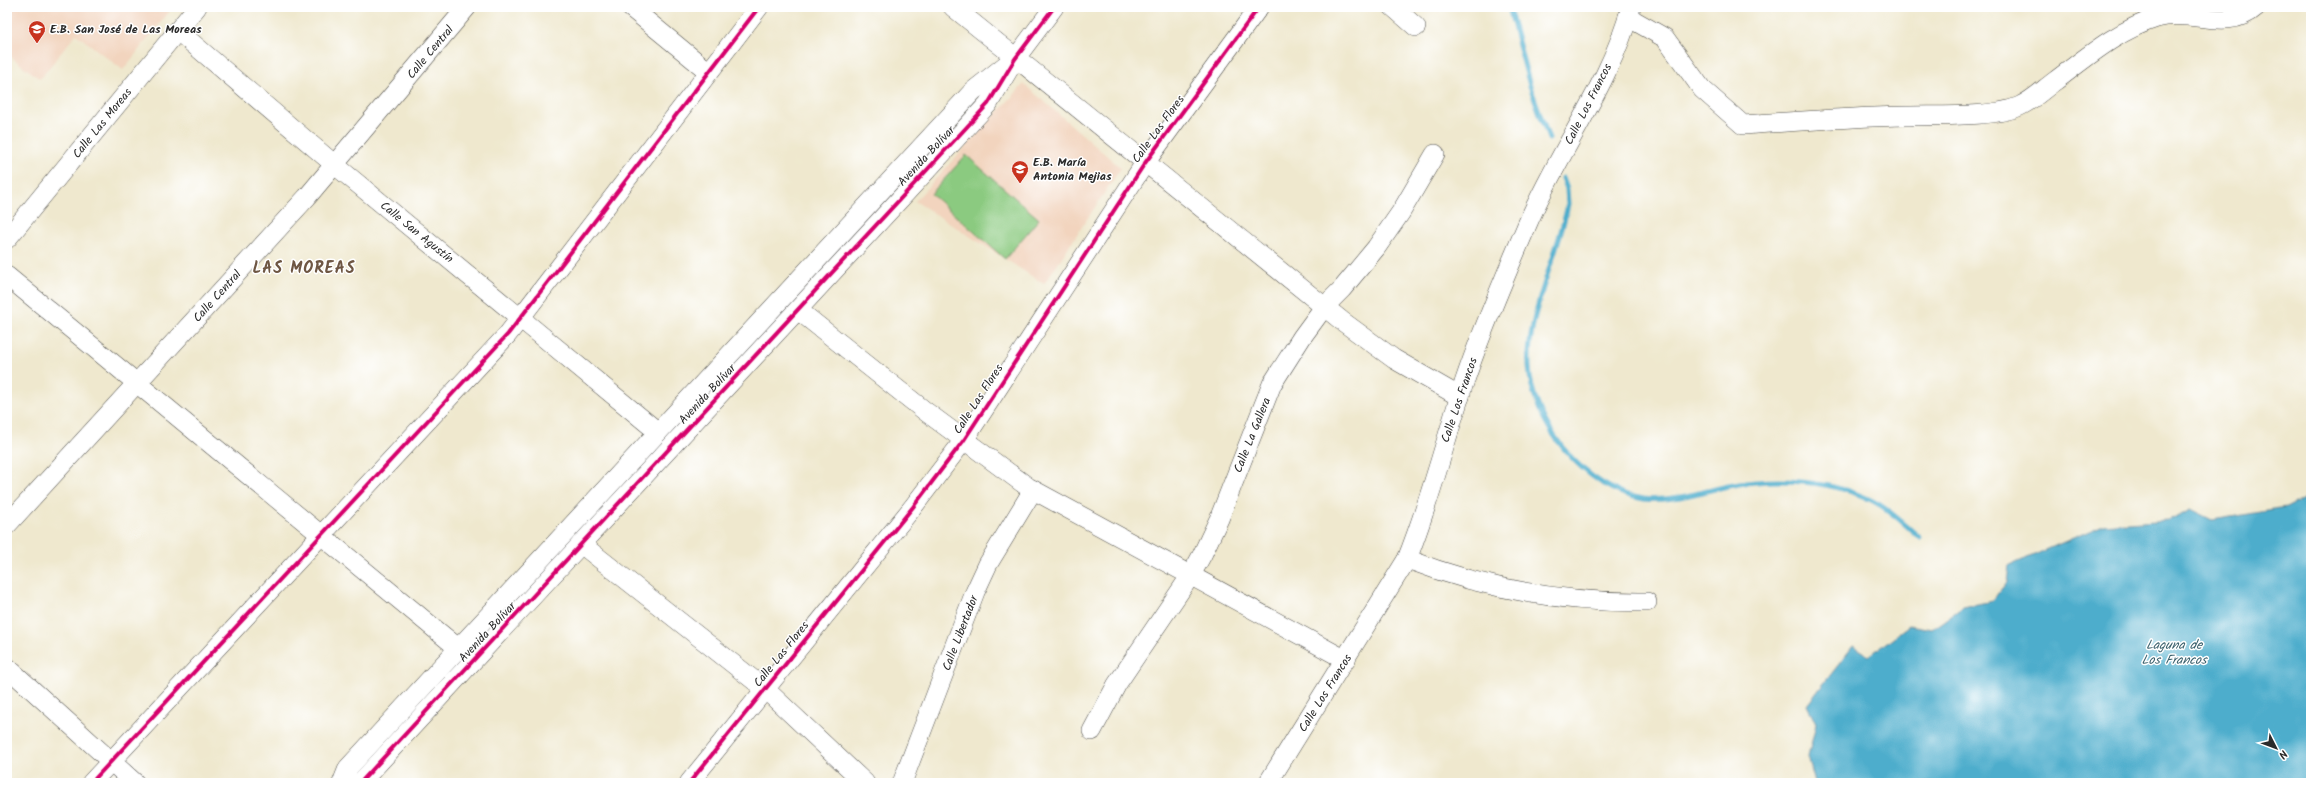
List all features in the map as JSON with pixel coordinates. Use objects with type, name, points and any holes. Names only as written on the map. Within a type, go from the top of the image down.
[{"type":"street","name":"Calle Las Moreas","points":[[7,239],[197,7]]},
{"type":"street","name":"Calle Central","points":[[7,525],[139,383],[335,164],[467,7]]},
{"type":"street","points":[[630,7],[709,72]]},
{"type":"street","points":[[91,783],[471,375],[522,318],[759,7]]},
{"type":"street","points":[[952,7],[1324,307],[1394,359],[1460,397]]},
{"type":"street","name":"Avenida Bolívar","points":[[360,783],[988,104],[1015,59],[1054,7]]},
{"type":"street","name":"Calle Las Flores","points":[[689,783],[913,507],[964,440],[1145,163],[1259,7]]},
{"type":"street","points":[[1393,7],[1416,27]]},
{"type":"street","points":[[1630,12],[1665,38],[1702,89],[1744,125],[1846,118],[1960,114],[2011,109],[2021,106],[2034,97],[2106,42],[2146,22],[2172,15],[2225,20],[2242,16],[2256,7]]},
{"type":"street","name":"Calle Los Francos","points":[[1268,783],[1346,660],[1407,559],[1418,531],[1460,397],[1491,312],[1540,195],[1587,109],[1630,12]]},
{"type":"street","name":"Calle San Agustín","points":[[178,31],[335,164],[658,432]]},
{"type":"street","name":"Avenida Bolívar","points":[[342,783],[348,768],[973,91],[1015,59]]},
{"type":"street","name":"Calle La Gallera","points":[[1092,731],[1118,684],[1191,575],[1219,519],[1272,384],[1302,337],[1324,307],[1376,248],[1401,212],[1435,154]]},
{"type":"street","points":[[7,276],[139,383],[458,648]]},
{"type":"street","points":[[798,310],[964,440],[1033,490],[1346,660]]},
{"type":"street","name":"Calle Libertador","points":[[902,783],[975,592],[991,558],[1033,490]]},
{"type":"street","points":[[582,544],[765,690],[865,783]]},
{"type":"street","points":[[1407,559],[1446,574],[1498,587],[1576,600],[1647,602]]},
{"type":"street","points":[[7,667],[135,783]]},
{"type":"shaded area","name":"E.B. San José de Las Moreas","points":[[7,7],[173,7],[123,70],[76,34],[40,79],[7,54]]},
{"type":"shaded area","name":"E.B. María Antonia Mejias","points":[[1024,84],[1121,168],[1044,284],[915,201]]},
{"type":"green space","points":[[966,155],[1039,219],[1005,259],[931,194]]},
{"type":"water","name":"Laguna de Los Francos","points":[[2311,495],[2311,783],[1815,783],[1808,757],[1816,724],[1807,705],[1853,646],[1869,656],[1909,625],[1932,629],[1963,607],[1992,601],[2007,582],[2009,566],[2103,525],[2168,520],[2190,509],[2212,520],[2286,508]]},
{"type":"waterway","points":[[1509,7],[1530,86],[1549,139]]},
{"type":"waterway","points":[[1563,178],[1567,189],[1568,204],[1538,305],[1533,326],[1529,365],[1532,387],[1540,409],[1551,431],[1566,451],[1583,468],[1602,483],[1622,493],[1644,499],[1654,500],[1675,498],[1746,483],[1785,481],[1825,485],[1863,496],[1880,505],[1920,538]]},
{"type":"cycle path","points":[[91,783],[508,334],[759,7]]},
{"type":"cycle path","points":[[360,783],[988,104],[1015,59],[1054,7]]},
{"type":"cycle path","points":[[689,783],[913,507],[964,440],[1145,163],[1259,7]]},
{"type":"place","name":"E.B. San José de Las Moreas","points":[[37,44]]},
{"type":"place","name":"E.B. María Antonia Mejias","points":[[1020,184]]},
{"type":"district","name":"LAS MOREAS","points":[[304,267]]}]
